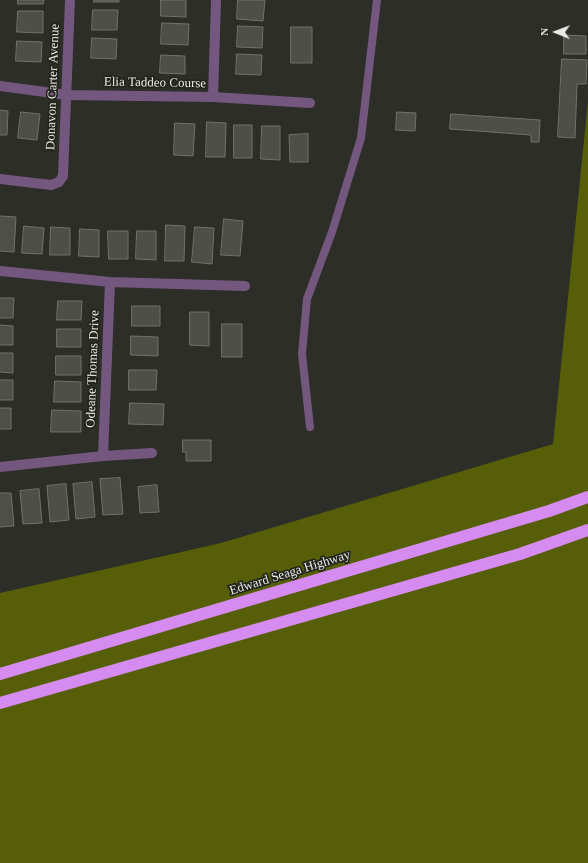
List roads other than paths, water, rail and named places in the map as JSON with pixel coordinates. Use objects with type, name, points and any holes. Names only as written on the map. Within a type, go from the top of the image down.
[{"type":"highway","name":"Edward Seaga Highway","points":[[0,674],[549,511],[588,497]]},
{"type":"highway","points":[[0,703],[520,554],[588,530]]},
{"type":"street","name":"Donavon Carter Avenue","points":[[0,179],[51,185],[59,182],[63,176],[70,0]]},
{"type":"street","points":[[213,97],[216,0]]},
{"type":"street","name":"Elia Taddeo Course","points":[[0,86],[67,95],[213,97],[310,103]]},
{"type":"street","points":[[0,271],[110,282],[245,286]]},
{"type":"street","name":"Odeane Thomas Drive","points":[[103,456],[110,282]]},
{"type":"street","points":[[0,467],[103,456],[152,453]]},
{"type":"lane","points":[[310,427],[302,354],[307,299],[332,232],[361,138],[377,0]]}]
